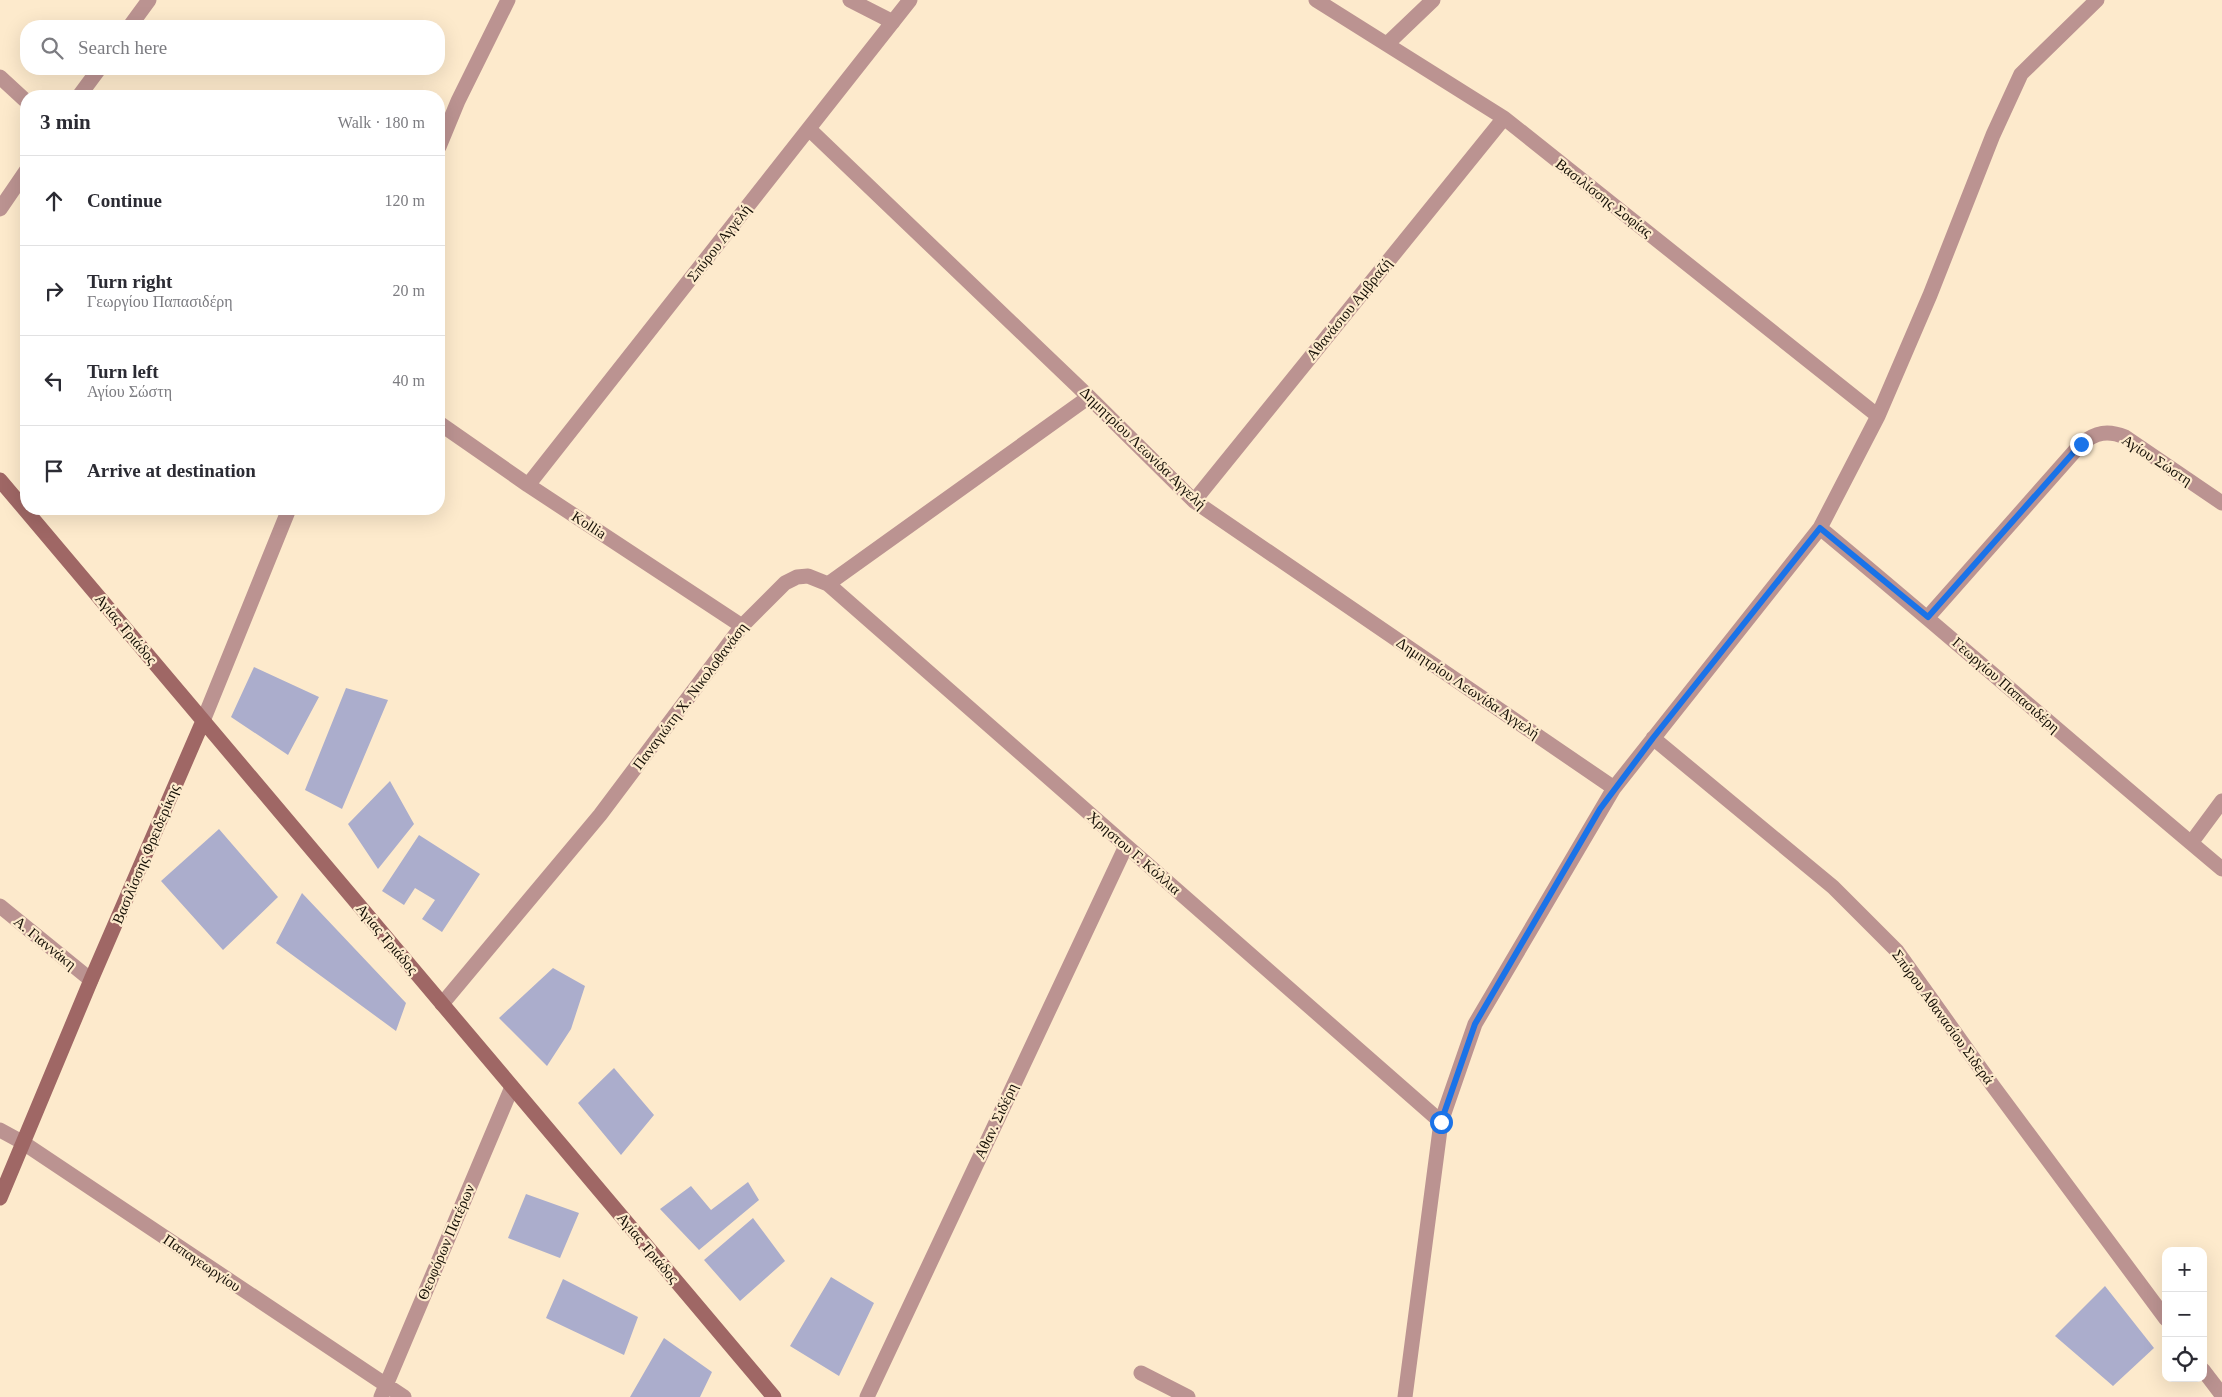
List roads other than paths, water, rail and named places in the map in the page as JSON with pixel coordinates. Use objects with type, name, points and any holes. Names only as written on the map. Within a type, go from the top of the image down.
[{"type":"street","points":[[134,20],[149,0]]},
{"type":"street","points":[[445,132],[458,101],[508,0]]},
{"type":"street","points":[[850,0],[893,22]]},
{"type":"street","name":"Σπύρου Αγγελή","points":[[528,485],[910,0]]},
{"type":"street","name":"Βασιλίσσης Σοφίας","points":[[1316,0],[1504,118],[1878,416]]},
{"type":"street","points":[[1387,44],[1433,0]]},
{"type":"street","points":[[1404,1397],[1441,1122],[1475,1024],[1614,788],[1820,528],[1878,416],[1930,295],[1993,135],[2021,74],[2097,0]]},
{"type":"street","points":[[83,90],[95,75]]},
{"type":"street","points":[[0,77],[20,95]]},
{"type":"street","name":"Αθανάσιου Αμβραζή","points":[[1194,501],[1504,118]]},
{"type":"street","name":"Δημητρίου Λεωνίδα Αγγελή","points":[[809,129],[1089,397],[1194,501],[1614,788]]},
{"type":"street","points":[[0,209],[20,180]]},
{"type":"street","points":[[828,584],[1089,397]]},
{"type":"street","name":"Kollia","points":[[445,427],[528,485],[742,626]]},
{"type":"street","name":"Αγίου Σώστη","points":[[1928,617],[2090,436],[2114,433],[2126,438],[2222,502]]},
{"type":"street","name":"Αγίας Τριάδος","points":[[0,480],[20,504]]},
{"type":"street","name":"Αγίας Τριάδος","points":[[29,515],[774,1397]]},
{"type":"street","name":"Βασιλίσσης Φρειδερίκης","points":[[0,1198],[22,1142],[203,721],[287,515]]},
{"type":"street","name":"Γεωργίου Παπασιδέρη","points":[[1820,528],[1928,617],[2019,698],[2222,868]]},
{"type":"street","name":"Παναγιώτη Χ. Νικολοθανάση","points":[[442,1004],[600,814],[742,626],[785,583],[797,577],[808,576],[828,584]]},
{"type":"street","name":"Χρηστου Γ. Κόλλια","points":[[828,584],[1441,1122]]},
{"type":"street","name":"Σπύρου Αθανασίου Σιδερά","points":[[1653,738],[1833,887],[1897,951],[1993,1086],[2162,1314]]},
{"type":"street","points":[[2192,843],[2222,801]]},
{"type":"street","name":"Αθαν. Σιδέρη","points":[[867,1397],[1126,846]]},
{"type":"street","name":"Α. Γιαννάκη","points":[[0,906],[91,980]]},
{"type":"street","name":"Θεοφόρων Πατέρων","points":[[383,1391],[512,1087]]},
{"type":"street","name":"Παπαγεωργίου","points":[[0,1130],[22,1142],[383,1391],[404,1397]]},
{"type":"street","points":[[1141,1373],[1188,1397]]},
{"type":"street","points":[[2207,1375],[2222,1395]]}]
